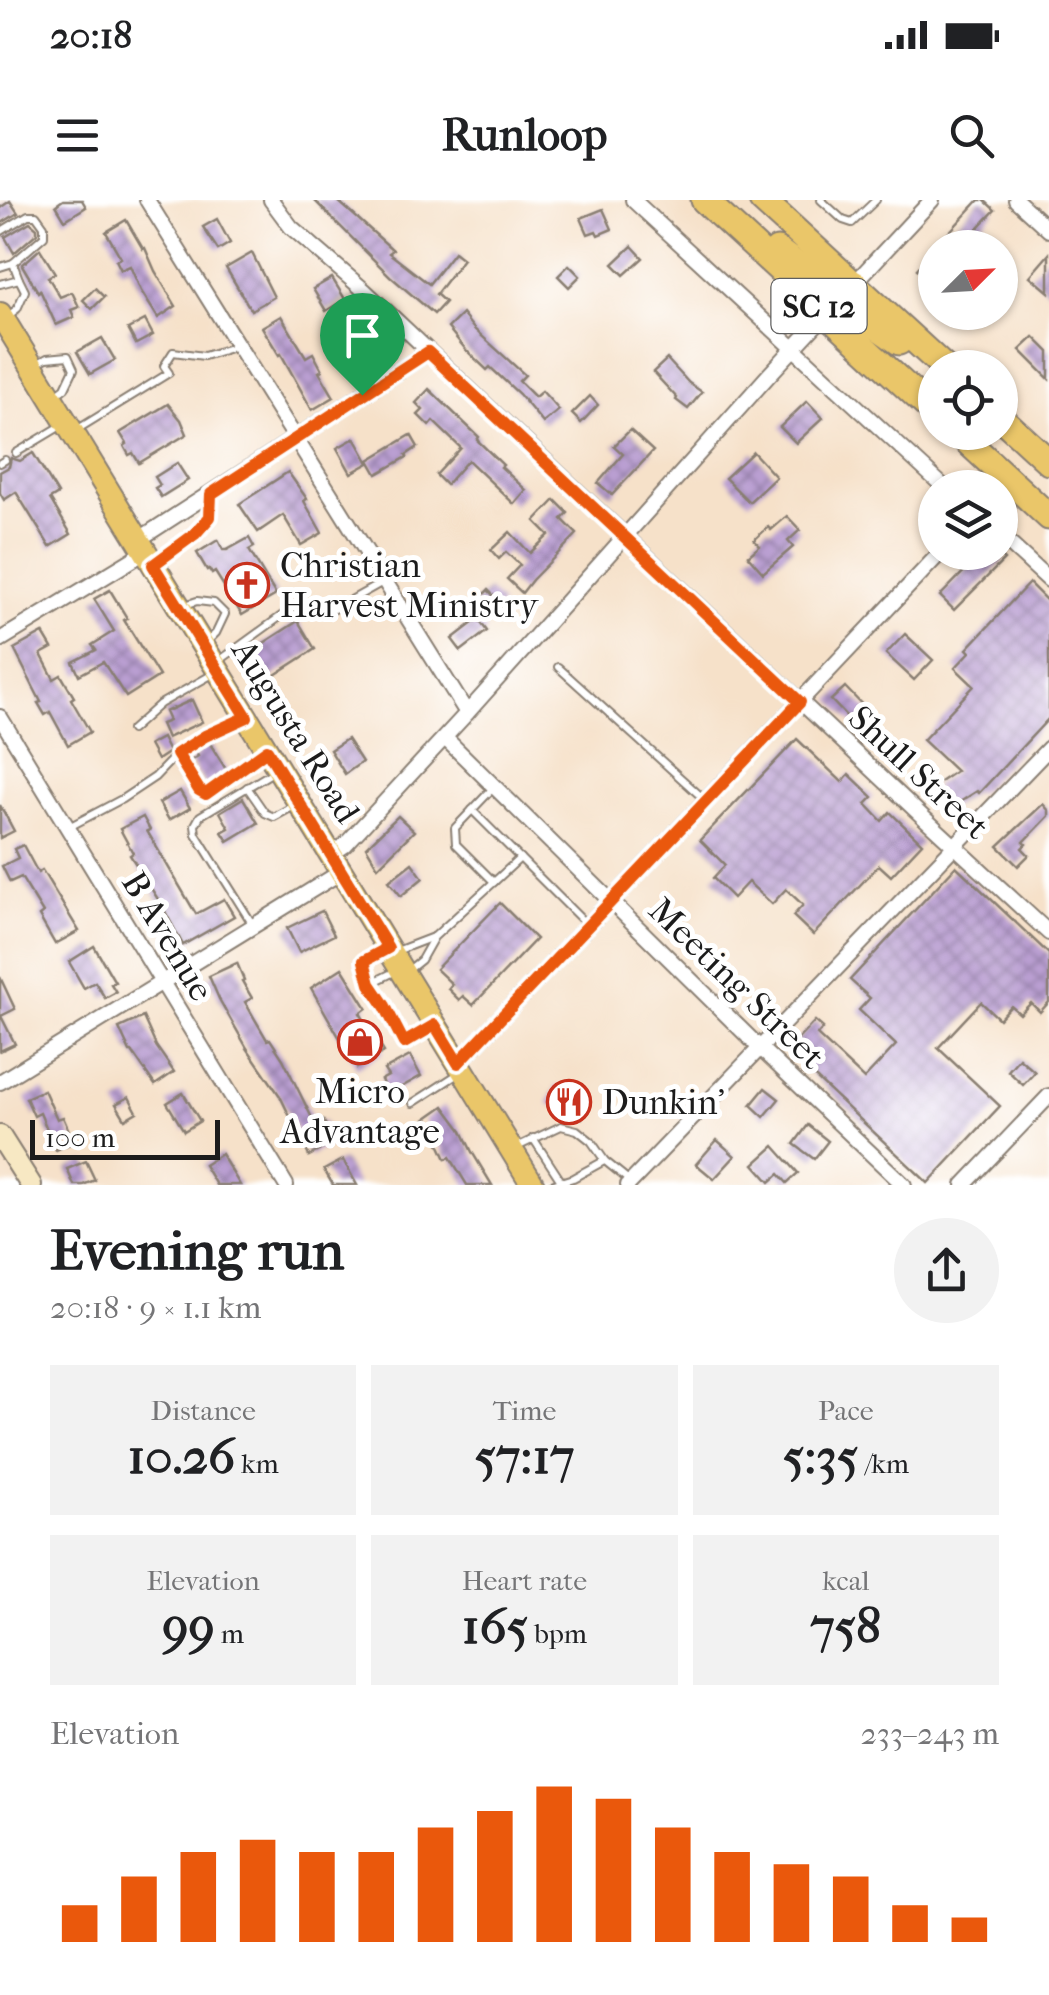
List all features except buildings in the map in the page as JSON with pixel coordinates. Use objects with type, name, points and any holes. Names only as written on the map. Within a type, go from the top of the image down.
[{"type":"highway","points":[[706,200],[822,280],[836,285],[855,284]]},
{"type":"highway","name":"SC 12","points":[[706,200],[918,397]]},
{"type":"highway","name":"SC 12","points":[[762,200],[926,350]]},
{"type":"highway","points":[[827,314],[845,311],[860,316],[918,356]]},
{"type":"highway","points":[[1018,434],[1049,462]]},
{"type":"highway","points":[[976,450],[1049,517]]},
{"type":"main road","name":"Augusta Road","points":[[2,317],[533,1185]]},
{"type":"street","points":[[147,200],[467,714]]},
{"type":"street","name":"Shull Street","points":[[271,200],[291,227],[1049,933]]},
{"type":"street","points":[[632,200],[926,470]]},
{"type":"street","points":[[0,1082],[254,926],[336,863],[345,845],[932,200]]},
{"type":"street","points":[[1016,200],[1049,230]]},
{"type":"street","points":[[0,640],[145,552],[211,494],[428,352]]},
{"type":"street","points":[[1018,552],[1049,580]]},
{"type":"street","points":[[460,1067],[587,925],[925,570]]},
{"type":"street","name":"B Avenue","points":[[0,717],[286,1185]]},
{"type":"street","name":"Meeting Street","points":[[445,738],[904,1185]]},
{"type":"street","points":[[630,1184],[1049,748]]},
{"type":"street","points":[[964,1185],[1049,1096]]},
{"type":"street","points":[[0,1136],[31,1185]]},
{"type":"lane","points":[[821,200],[852,223],[876,200]]},
{"type":"lane","points":[[0,232],[28,214],[36,215],[44,226],[44,236],[14,263],[0,267]]},
{"type":"lane","points":[[2,317],[17,310],[24,291],[14,263]]},
{"type":"lane","points":[[0,284],[19,279]]},
{"type":"lane","points":[[16,453],[70,428],[169,372],[164,366],[173,352],[204,356],[238,346]]},
{"type":"lane","points":[[32,366],[46,358],[68,356],[74,370],[65,388],[52,398]]},
{"type":"lane","points":[[145,552],[195,534],[210,517],[211,494]]},
{"type":"lane","points":[[131,730],[212,661],[294,606],[333,610],[383,582]]},
{"type":"lane","points":[[179,607],[196,601],[214,603],[224,614],[216,633],[212,661]]},
{"type":"lane","points":[[558,667],[706,801]]},
{"type":"lane","points":[[67,828],[122,798],[205,736],[247,717]]},
{"type":"lane","points":[[177,754],[199,790],[206,794],[273,759]]},
{"type":"lane","points":[[254,926],[194,825],[200,816],[247,787],[273,759]]},
{"type":"lane","points":[[494,786],[455,828],[456,844],[494,882]]},
{"type":"lane","points":[[247,787],[265,813],[274,817],[300,803]]},
{"type":"lane","points":[[472,810],[587,925]]},
{"type":"lane","points":[[370,984],[387,977],[396,961],[434,937],[520,858]]},
{"type":"lane","points":[[434,937],[422,960],[364,961],[370,984],[404,1043],[435,1025]]},
{"type":"lane","points":[[413,1103],[460,1067]]},
{"type":"lane","points":[[512,1150],[560,1126],[577,1130],[630,1184]]},
{"type":"lane","points":[[533,1138],[561,1182]]},
{"type":"lane","points":[[551,1185],[605,1160]]},
{"type":"lane","points":[[573,1178],[579,1185]]},
{"type":"place","name":"Christian Harvest Ministry","points":[[247,585]]},
{"type":"place","name":"Micro Advantage","points":[[360,1042]]},
{"type":"place","name":"Dunkin'","points":[[569,1102]]},
{"type":"route","points":[[428,352],[800,702],[458,1063],[435,1025],[404,1043],[370,984],[364,961],[388,948],[267,750],[206,794],[199,790],[177,754],[247,717],[153,565],[195,534],[210,517],[211,494],[362,395],[428,352]]}]
